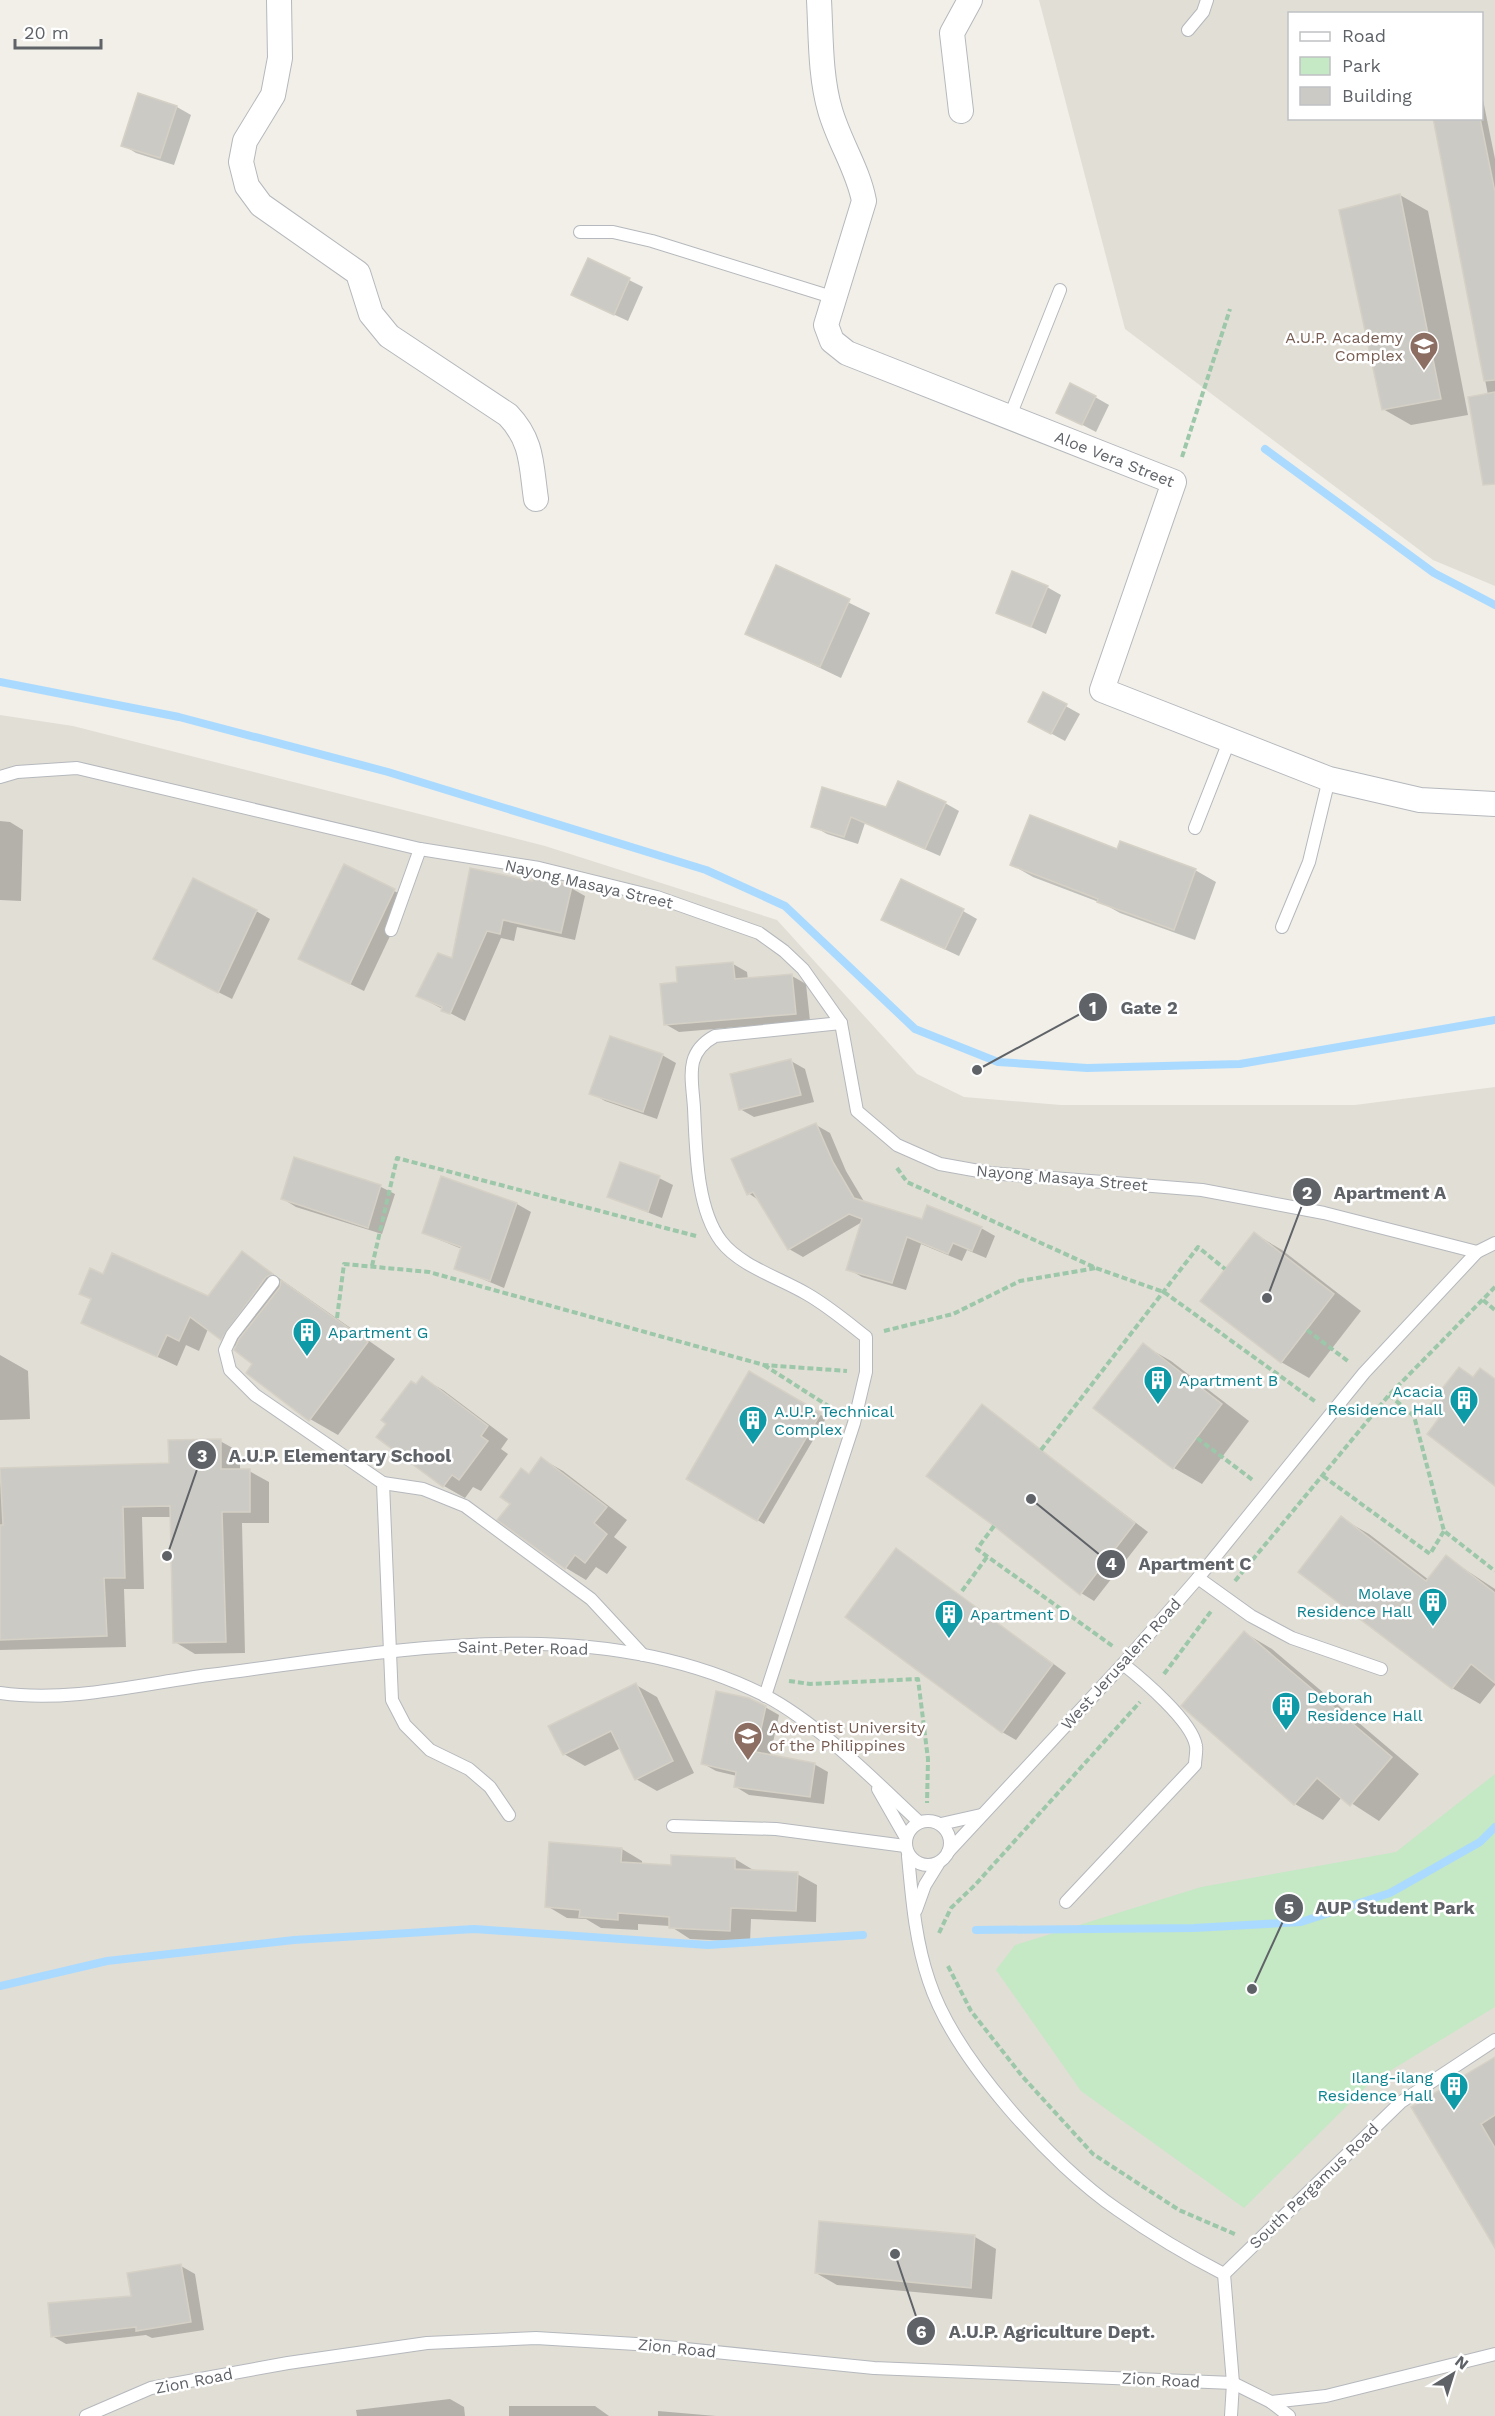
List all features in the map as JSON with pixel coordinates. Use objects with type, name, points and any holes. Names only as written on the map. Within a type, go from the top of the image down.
[{"type":"street","points":[[279,0],[280,58],[273,95],[245,141],[241,162],[247,186],[261,204],[358,273],[371,315],[388,336],[508,415],[522,430],[528,447],[536,499]]},
{"type":"street","name":"Aloe Vera Street","points":[[819,0],[822,52],[830,110],[860,181],[864,201],[826,325],[832,341],[847,353],[1174,482],[1102,690],[1329,779],[1420,800],[1495,804]]},
{"type":"street","points":[[961,111],[952,33],[970,0]]},
{"type":"lane","points":[[1188,30],[1203,12],[1207,0]]},
{"type":"lane","points":[[580,232],[613,231],[652,241],[835,298]]},
{"type":"lane","points":[[1010,416],[1060,290]]},
{"type":"lane","points":[[1195,828],[1230,739]]},
{"type":"lane","name":"Nayong Masaya Street","points":[[0,777],[16,772],[77,768],[420,849],[539,868],[646,895],[759,933],[784,951],[803,969],[842,1023],[857,1111],[897,1145],[940,1164],[990,1173],[1202,1190],[1324,1213],[1477,1252]]},
{"type":"lane","points":[[1282,927],[1309,862],[1329,779]]},
{"type":"lane","points":[[391,930],[420,849]]},
{"type":"lane","points":[[765,1696],[788,1633],[854,1423],[866,1372],[866,1337],[808,1294],[746,1261],[723,1243],[706,1209],[696,1160],[692,1066],[700,1044],[715,1036],[842,1023]]},
{"type":"lane","name":"West Jerusalem Road","points":[[948,1852],[1126,1660],[1198,1578],[1364,1373],[1477,1252],[1495,1243]]},
{"type":"lane","points":[[273,1282],[232,1335],[225,1350],[230,1370],[255,1395],[383,1483],[423,1489],[465,1506],[591,1599],[643,1655]]},
{"type":"lane","points":[[383,1483],[392,1650],[392,1700],[405,1725],[430,1750],[469,1769],[490,1787],[509,1815]]},
{"type":"lane","points":[[1198,1578],[1251,1616],[1292,1638],[1381,1669]]},
{"type":"lane","name":"Saint Peter Road","points":[[0,1693],[14,1695],[77,1693],[392,1650],[498,1645],[574,1646],[643,1655],[701,1668],[765,1696],[835,1745],[923,1821]]},
{"type":"lane","points":[[1066,1902],[1165,1800],[1195,1765],[1196,1745],[1188,1730],[1126,1660]]},
{"type":"lane","name":"Saint Peter Road","points":[[871,1777],[906,1847]]},
{"type":"lane","points":[[982,1815],[941,1824],[923,1821],[906,1847],[914,1923],[929,1982],[953,2035],[991,2086],[1054,2155],[1116,2209],[1182,2252],[1224,2274],[1233,2383],[1231,2416]]},
{"type":"lane","points":[[914,1923],[919,1898],[938,1864],[948,1852],[948,1834],[941,1824]]},
{"type":"lane","points":[[673,1826],[776,1829],[906,1847],[921,1865],[938,1864]]},
{"type":"lane","name":"South Pergamus Road","points":[[1224,2274],[1401,2102],[1495,2040]]},
{"type":"lane","name":"Zion Road","points":[[86,2416],[151,2388],[288,2363],[427,2343],[536,2338],[636,2344],[874,2368],[1233,2383],[1271,2402],[1289,2416]]},
{"type":"lane","points":[[1271,2402],[1326,2396],[1495,2354]]},
{"type":"path","points":[[1174,482],[1230,309]]},
{"type":"path","points":[[372,1266],[397,1158],[723,1243]]},
{"type":"path","points":[[895,1165],[907,1182],[1096,1268],[1164,1292],[1331,1414]]},
{"type":"path","points":[[1041,1450],[1198,1248],[1225,1269]]},
{"type":"path","points":[[337,1318],[344,1264],[372,1266],[429,1272],[764,1365],[866,1372]]},
{"type":"path","points":[[866,1337],[953,1314],[1020,1281],[1096,1268]]},
{"type":"path","points":[[1483,1300],[1495,1310]]},
{"type":"path","points":[[1307,1330],[1364,1373]]},
{"type":"path","points":[[764,1365],[854,1423]]},
{"type":"path","points":[[1389,1395],[1414,1416],[1444,1531],[1495,1571]]},
{"type":"path","points":[[1197,1438],[1268,1491]]},
{"type":"path","points":[[1323,1476],[1430,1554],[1444,1531]]},
{"type":"path","points":[[994,1526],[977,1549],[1126,1660]]},
{"type":"path","points":[[962,1591],[987,1557]]},
{"type":"path","points":[[770,1679],[810,1684],[918,1679],[928,1759],[923,1821]]},
{"type":"shaded area","points":[[1039,0],[1495,0],[1495,586],[1433,560],[1125,329]]},
{"type":"shaded area","name":"Adventist University of the Philippines","points":[[0,715],[73,726],[545,846],[777,920],[917,1074],[964,1097],[1061,1105],[1355,1105],[1495,1087],[1495,2416],[0,2416]]},
{"type":"green space","points":[[1495,1774],[1495,2007],[1370,2083],[1244,2208],[1081,2091],[996,1970],[1015,1945],[1201,1887],[1396,1852]]},
{"type":"building","points":[[138,93],[177,106],[160,158],[121,146]]},
{"type":"building","points":[[1433,120],[1480,120],[1495,192],[1495,380],[1484,381]]},
{"type":"building","points":[[1400,194],[1441,399],[1382,410],[1339,210]]},
{"type":"building","points":[[588,258],[630,278],[614,315],[571,295]]},
{"type":"building","points":[[1070,383],[1096,396],[1082,425],[1056,413]]},
{"type":"building","points":[[1495,392],[1495,484],[1483,485],[1468,397]]},
{"type":"building","points":[[776,565],[850,599],[820,667],[745,634]]},
{"type":"building","points":[[1012,571],[1048,586],[1031,627],[996,613]]},
{"type":"building","points":[[1043,692],[1067,704],[1051,734],[1028,722]]},
{"type":"building","points":[[898,781],[946,802],[925,849],[851,817],[844,837],[811,827],[822,787],[886,807]]},
{"type":"building","points":[[1030,815],[1117,849],[1120,841],[1196,869],[1174,930],[1097,902],[1098,899],[1010,865]]},
{"type":"building","points":[[344,864],[395,889],[350,984],[298,959]]},
{"type":"building","points":[[470,868],[532,881],[533,877],[572,886],[561,933],[503,920],[500,934],[487,931],[450,1014],[441,1011],[442,1007],[416,996],[438,953],[452,958]]},
{"type":"building","points":[[193,878],[257,910],[218,993],[153,959]]},
{"type":"building","points":[[901,879],[964,909],[945,949],[881,920]]},
{"type":"building","points":[[733,962],[735,979],[792,974],[796,1014],[664,1025],[660,984],[677,982],[676,967]]},
{"type":"building","points":[[610,1036],[663,1054],[643,1112],[589,1094]]},
{"type":"building","points":[[791,1059],[801,1095],[739,1110],[730,1074]]},
{"type":"building","points":[[816,1123],[833,1162],[854,1198],[922,1219],[927,1205],[982,1227],[972,1251],[953,1243],[948,1254],[907,1237],[892,1283],[846,1270],[862,1219],[849,1214],[788,1250],[753,1192],[747,1195],[731,1159]]},
{"type":"building","points":[[294,1157],[381,1185],[368,1228],[281,1199]]},
{"type":"building","points":[[620,1162],[660,1176],[648,1212],[607,1197]]},
{"type":"building","points":[[441,1176],[517,1203],[490,1281],[454,1269],[461,1247],[422,1233]]},
{"type":"building","points":[[1254,1232],[1334,1294],[1281,1363],[1200,1301]]},
{"type":"building","points":[[242,1251],[273,1274],[266,1277],[221,1340],[190,1317],[179,1341],[167,1335],[157,1357],[81,1323],[91,1299],[79,1294],[90,1268],[103,1274],[112,1253],[208,1296]]},
{"type":"building","name":"Apartment G","points":[[281,1280],[368,1342],[309,1421],[246,1373],[252,1364],[234,1350],[239,1339],[280,1287]]},
{"type":"building","name":"Apartment B","points":[[1143,1343],[1222,1404],[1173,1469],[1093,1408]]},
{"type":"building","name":"Acacia Residence Hall","points":[[1459,1367],[1473,1377],[1480,1368],[1495,1379],[1495,1486],[1427,1434],[1439,1418],[1426,1409]]},
{"type":"building","name":"A.U.P. Technical Complex","points":[[749,1371],[821,1413],[757,1521],[686,1479]]},
{"type":"building","points":[[422,1376],[488,1426],[481,1436],[488,1441],[459,1480],[452,1475],[443,1487],[376,1437],[386,1424],[381,1420],[411,1381],[416,1384]]},
{"type":"building","points":[[982,1404],[1135,1523],[1080,1595],[994,1526],[926,1476]]},
{"type":"building","points":[[221,1439],[221,1469],[250,1469],[250,1512],[222,1512],[226,1642],[173,1643],[170,1506],[123,1507],[125,1578],[104,1578],[107,1636],[0,1640],[0,1525],[3,1525],[0,1468],[169,1463],[168,1440]]},
{"type":"building","points":[[541,1457],[607,1507],[594,1523],[607,1534],[585,1563],[575,1555],[565,1569],[497,1520],[510,1504],[500,1497],[521,1468],[529,1474]]},
{"type":"building","name":"Molave Residence Hall","points":[[1341,1516],[1426,1581],[1446,1555],[1495,1593],[1495,1683],[1471,1664],[1452,1689],[1298,1572]]},
{"type":"building","name":"Apartment D","points":[[896,1548],[1053,1664],[1002,1733],[845,1617]]},
{"type":"building","name":"Deborah Residence Hall","points":[[1244,1631],[1392,1757],[1350,1806],[1317,1778],[1294,1805],[1181,1706]]},
{"type":"building","points":[[636,1683],[673,1761],[635,1780],[611,1731],[563,1755],[548,1726]]},
{"type":"building","points":[[716,1691],[749,1698],[766,1706],[756,1752],[815,1763],[810,1797],[734,1787],[736,1772],[701,1764]]},
{"type":"building","points":[[549,1842],[622,1848],[621,1862],[671,1865],[671,1855],[735,1858],[735,1869],[798,1872],[796,1911],[731,1908],[730,1931],[669,1928],[669,1917],[618,1913],[618,1920],[579,1917],[580,1910],[545,1907]]},
{"type":"building","name":"Ilang-ilang Residence Hall","points":[[1495,2057],[1495,2115],[1481,2124],[1495,2148],[1495,2248],[1411,2107]]},
{"type":"building","points":[[819,2221],[975,2235],[971,2288],[815,2273]]},
{"type":"building","points":[[181,2264],[191,2322],[136,2331],[136,2327],[51,2337],[48,2303],[131,2296],[127,2273]]},
{"type":"waterway","points":[[1265,449],[1434,573],[1495,605]]},
{"type":"waterway","points":[[0,682],[179,717],[388,772],[706,870],[785,906],[915,1029],[998,1062],[1087,1068],[1240,1064],[1495,1020]]},
{"type":"waterway","points":[[976,1930],[1194,1928],[1301,1922],[1390,1893],[1480,1842],[1495,1827]]},
{"type":"waterway","points":[[0,1986],[107,1961],[294,1940],[474,1929],[708,1945],[863,1935]]},
{"type":"place","name":"A.U.P. Academy Complex","points":[[1424,372]]},
{"type":"place","name":"Gate 2","points":[[977,1070]]},
{"type":"place","name":"Apartment A","points":[[1267,1298]]},
{"type":"place","name":"Apartment G","points":[[307,1358]]},
{"type":"place","name":"Apartment B","points":[[1158,1406]]},
{"type":"place","name":"Acacia Residence Hall","points":[[1464,1426]]},
{"type":"place","name":"A.U.P. Technical Complex","points":[[753,1446]]},
{"type":"place","name":"Apartment C","points":[[1031,1499]]},
{"type":"place","name":"A.U.P. Elementary School","points":[[167,1556]]},
{"type":"place","name":"Molave Residence Hall","points":[[1433,1628]]},
{"type":"place","name":"Apartment D","points":[[949,1640]]},
{"type":"place","name":"Deborah Residence Hall","points":[[1286,1732]]},
{"type":"place","name":"Adventist University of the Philippines","points":[[748,1762]]},
{"type":"place","name":"AUP Student Park","points":[[1252,1989]]},
{"type":"place","name":"Ilang-ilang Residence Hall","points":[[1454,2112]]},
{"type":"place","name":"A.U.P. Agriculture Dept.","points":[[895,2254]]}]
